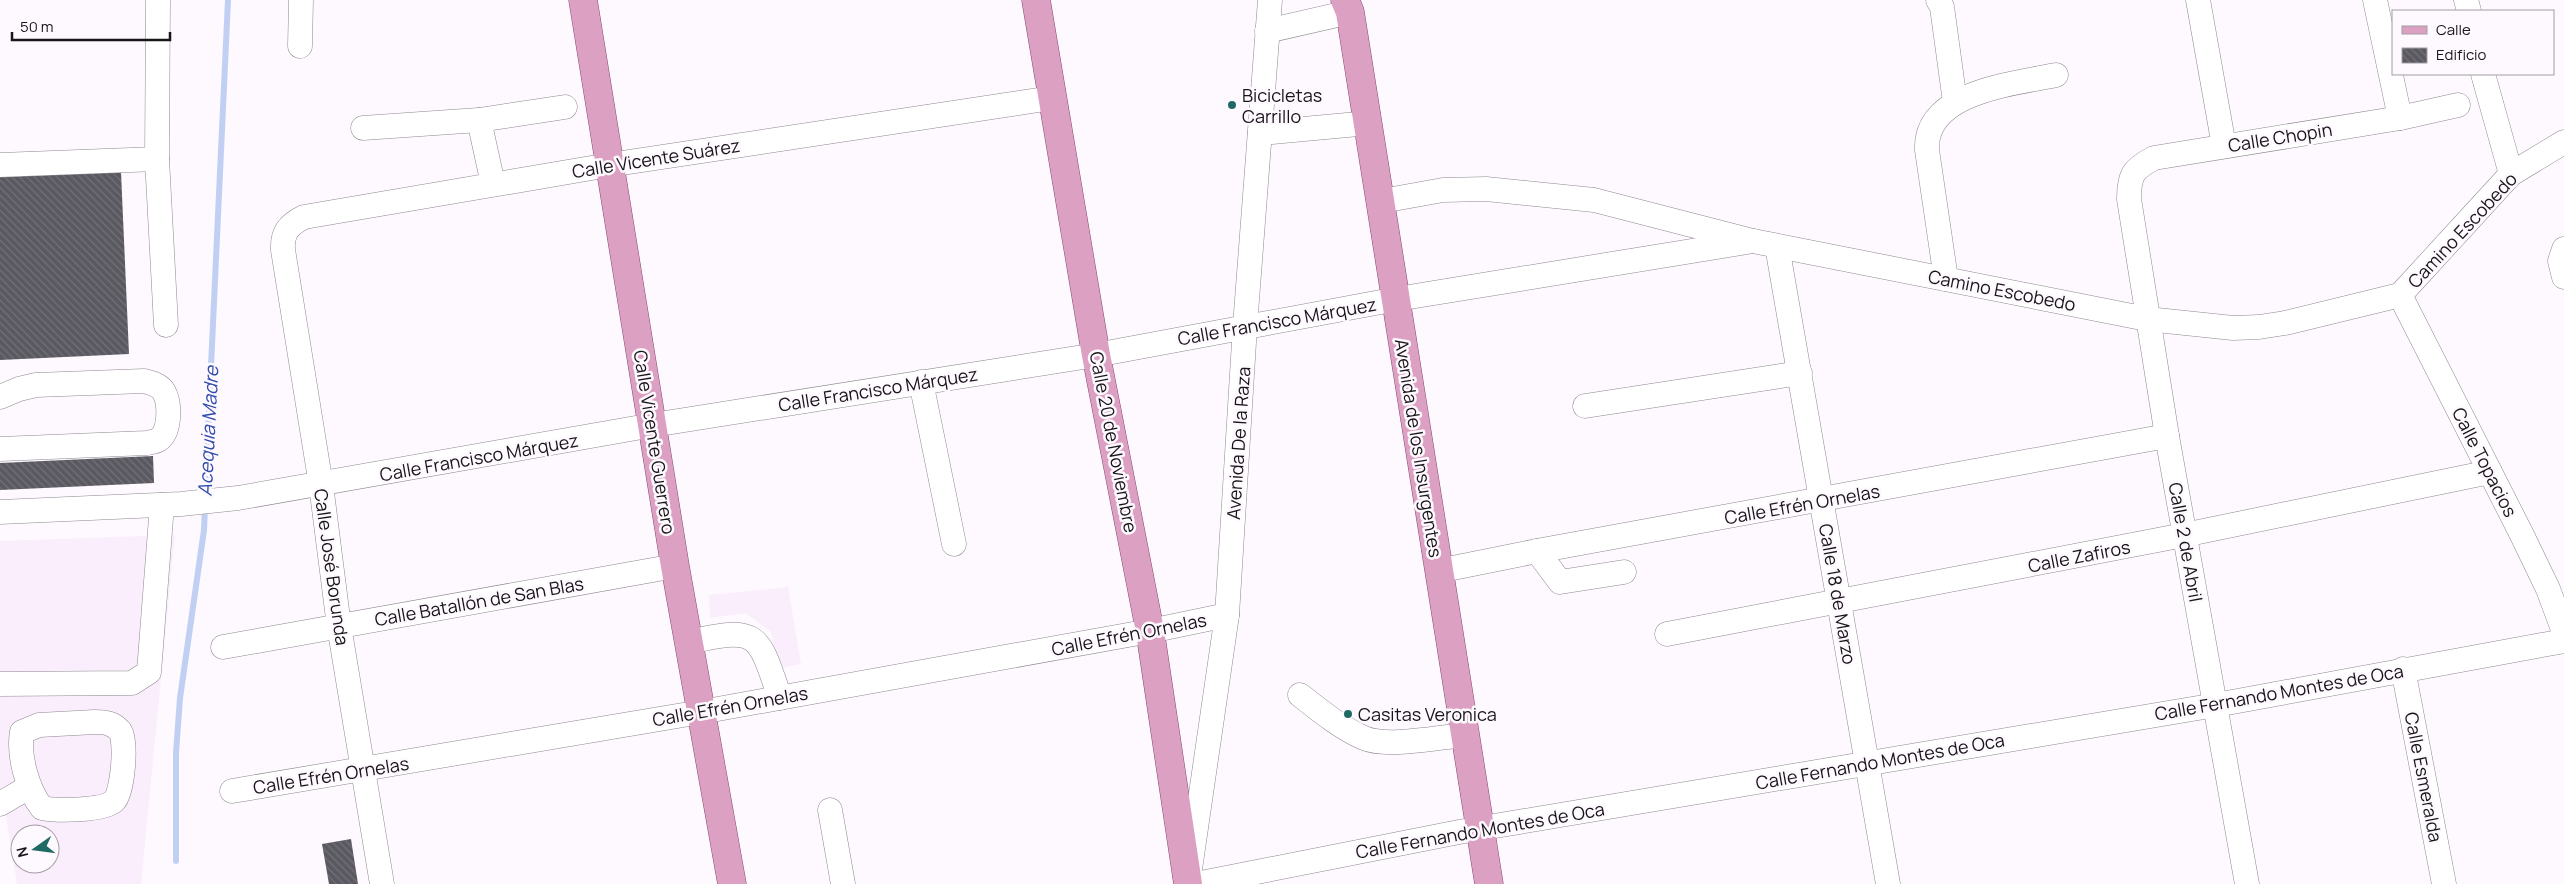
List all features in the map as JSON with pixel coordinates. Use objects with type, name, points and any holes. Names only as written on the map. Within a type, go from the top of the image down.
[{"type":"main road","name":"Calle Vicente Guerrero","points":[[583,0],[675,566],[732,884]]},
{"type":"main road","name":"Calle 20 de Noviembre","points":[[1036,0],[1096,355],[1150,631],[1188,884]]},
{"type":"main road","name":"Avenida de los Insurgentes","points":[[1349,4],[1382,201],[1438,571],[1489,884]]},
{"type":"street","points":[[158,0],[157,159],[166,325]]},
{"type":"street","points":[[300,46],[301,0]]},
{"type":"street","name":"Avenida De la Raza","points":[[1188,884],[1227,615],[1245,326],[1270,0]]},
{"type":"street","points":[[1938,0],[1942,7],[1954,102]]},
{"type":"street","points":[[2198,0],[2224,146]]},
{"type":"street","points":[[2375,0],[2400,118]]},
{"type":"street","points":[[1267,31],[1349,4]]},
{"type":"street","points":[[1946,279],[1926,138],[1937,118],[1954,102],[1986,90],[2056,75]]},
{"type":"street","points":[[2483,75],[2511,174]]},
{"type":"street","name":"Calle Vicente Suárez","points":[[283,250],[286,231],[293,223],[304,218],[609,165],[1052,98]]},
{"type":"street","name":"Calle Chopin","points":[[2129,199],[2129,183],[2134,172],[2142,164],[2154,158],[2400,118],[2458,105]]},
{"type":"street","points":[[363,128],[479,120],[565,106]]},
{"type":"street","points":[[479,120],[493,184]]},
{"type":"street","points":[[1260,133],[1369,123]]},
{"type":"street","name":"Camino Escobedo","points":[[1382,201],[1443,190],[1486,189],[1594,200],[1753,241],[2147,319],[2233,328],[2259,327],[2285,323],[2400,295],[2511,174],[2564,142]]},
{"type":"street","points":[[0,165],[157,159]]},
{"type":"street","name":"Calle 2 de Abril","points":[[2129,199],[2147,319],[2184,535],[2247,884]]},
{"type":"street","name":"Calle Francisco Márquez","points":[[0,512],[172,504],[238,498],[653,426],[1096,355],[1397,299],[1753,241]]},
{"type":"street","name":"Calle 18 de Marzo","points":[[1778,246],[1888,884]]},
{"type":"street","points":[[2564,249],[2560,261],[2564,277]]},
{"type":"street","name":"Calle José Borunda","points":[[283,250],[321,485],[338,626],[382,884]]},
{"type":"street","name":"Calle Topacios","points":[[2400,295],[2548,589],[2564,632]]},
{"type":"street","points":[[1585,406],[1800,373]]},
{"type":"street","points":[[0,397],[19,389],[36,385],[144,381],[156,384],[163,391],[167,401],[167,427],[159,440],[147,443],[0,448]]},
{"type":"street","points":[[922,382],[954,544]]},
{"type":"street","name":"Calle Efrén Ornelas","points":[[1438,571],[1537,551],[2167,436]]},
{"type":"street","name":"Calle Zafiros","points":[[1667,634],[2184,535],[2490,472]]},
{"type":"street","points":[[0,684],[132,682],[149,672],[172,504]]},
{"type":"street","points":[[1537,551],[1560,582],[1624,572]]},
{"type":"street","name":"Calle Batallón de San Blas","points":[[223,647],[675,566]]},
{"type":"street","name":"Calle Efrén Ornelas","points":[[232,791],[701,712],[1150,631],[1227,615]]},
{"type":"street","points":[[688,642],[728,633],[752,637],[764,651],[780,698]]},
{"type":"street","name":"Calle Fernando Montes de Oca","points":[[1196,884],[1480,829],[2216,705],[2403,669],[2564,641]]},
{"type":"street","name":"Calle Esmeralda","points":[[2403,669],[2444,884]]},
{"type":"street","points":[[1300,695],[1321,712],[1366,739],[1400,742],[1465,735]]},
{"type":"street","points":[[106,722],[121,732],[123,742],[122,784],[118,796],[112,803],[101,807],[42,808],[29,787],[20,742],[22,732],[28,728],[106,722]]},
{"type":"street","points":[[0,804],[29,787]]},
{"type":"street","points":[[830,810],[843,884]]},
{"type":"shaded area","points":[[175,535],[141,884],[17,884],[15,874],[60,874],[60,824],[10,824],[10,841],[2,792],[0,792],[0,541]]},
{"type":"shaded area","points":[[788,587],[801,664],[777,669],[771,632],[746,613],[710,618],[709,595]]},
{"type":"building","points":[[121,172],[129,354],[0,360],[0,177]]},
{"type":"building","points":[[153,456],[154,483],[0,490],[0,463]]},
{"type":"building","points":[[351,839],[358,884],[329,884],[322,844]]},
{"type":"waterway","name":"Acequia Madre","points":[[205,496],[228,0]]},
{"type":"waterway","name":"Acequia Madre","points":[[176,861],[176,753],[180,698],[204,530],[205,506]]},
{"type":"place","name":"Bicicletas Carrillo","points":[[1232,105]]},
{"type":"place","name":"Casitas Veronica","points":[[1348,714]]}]
